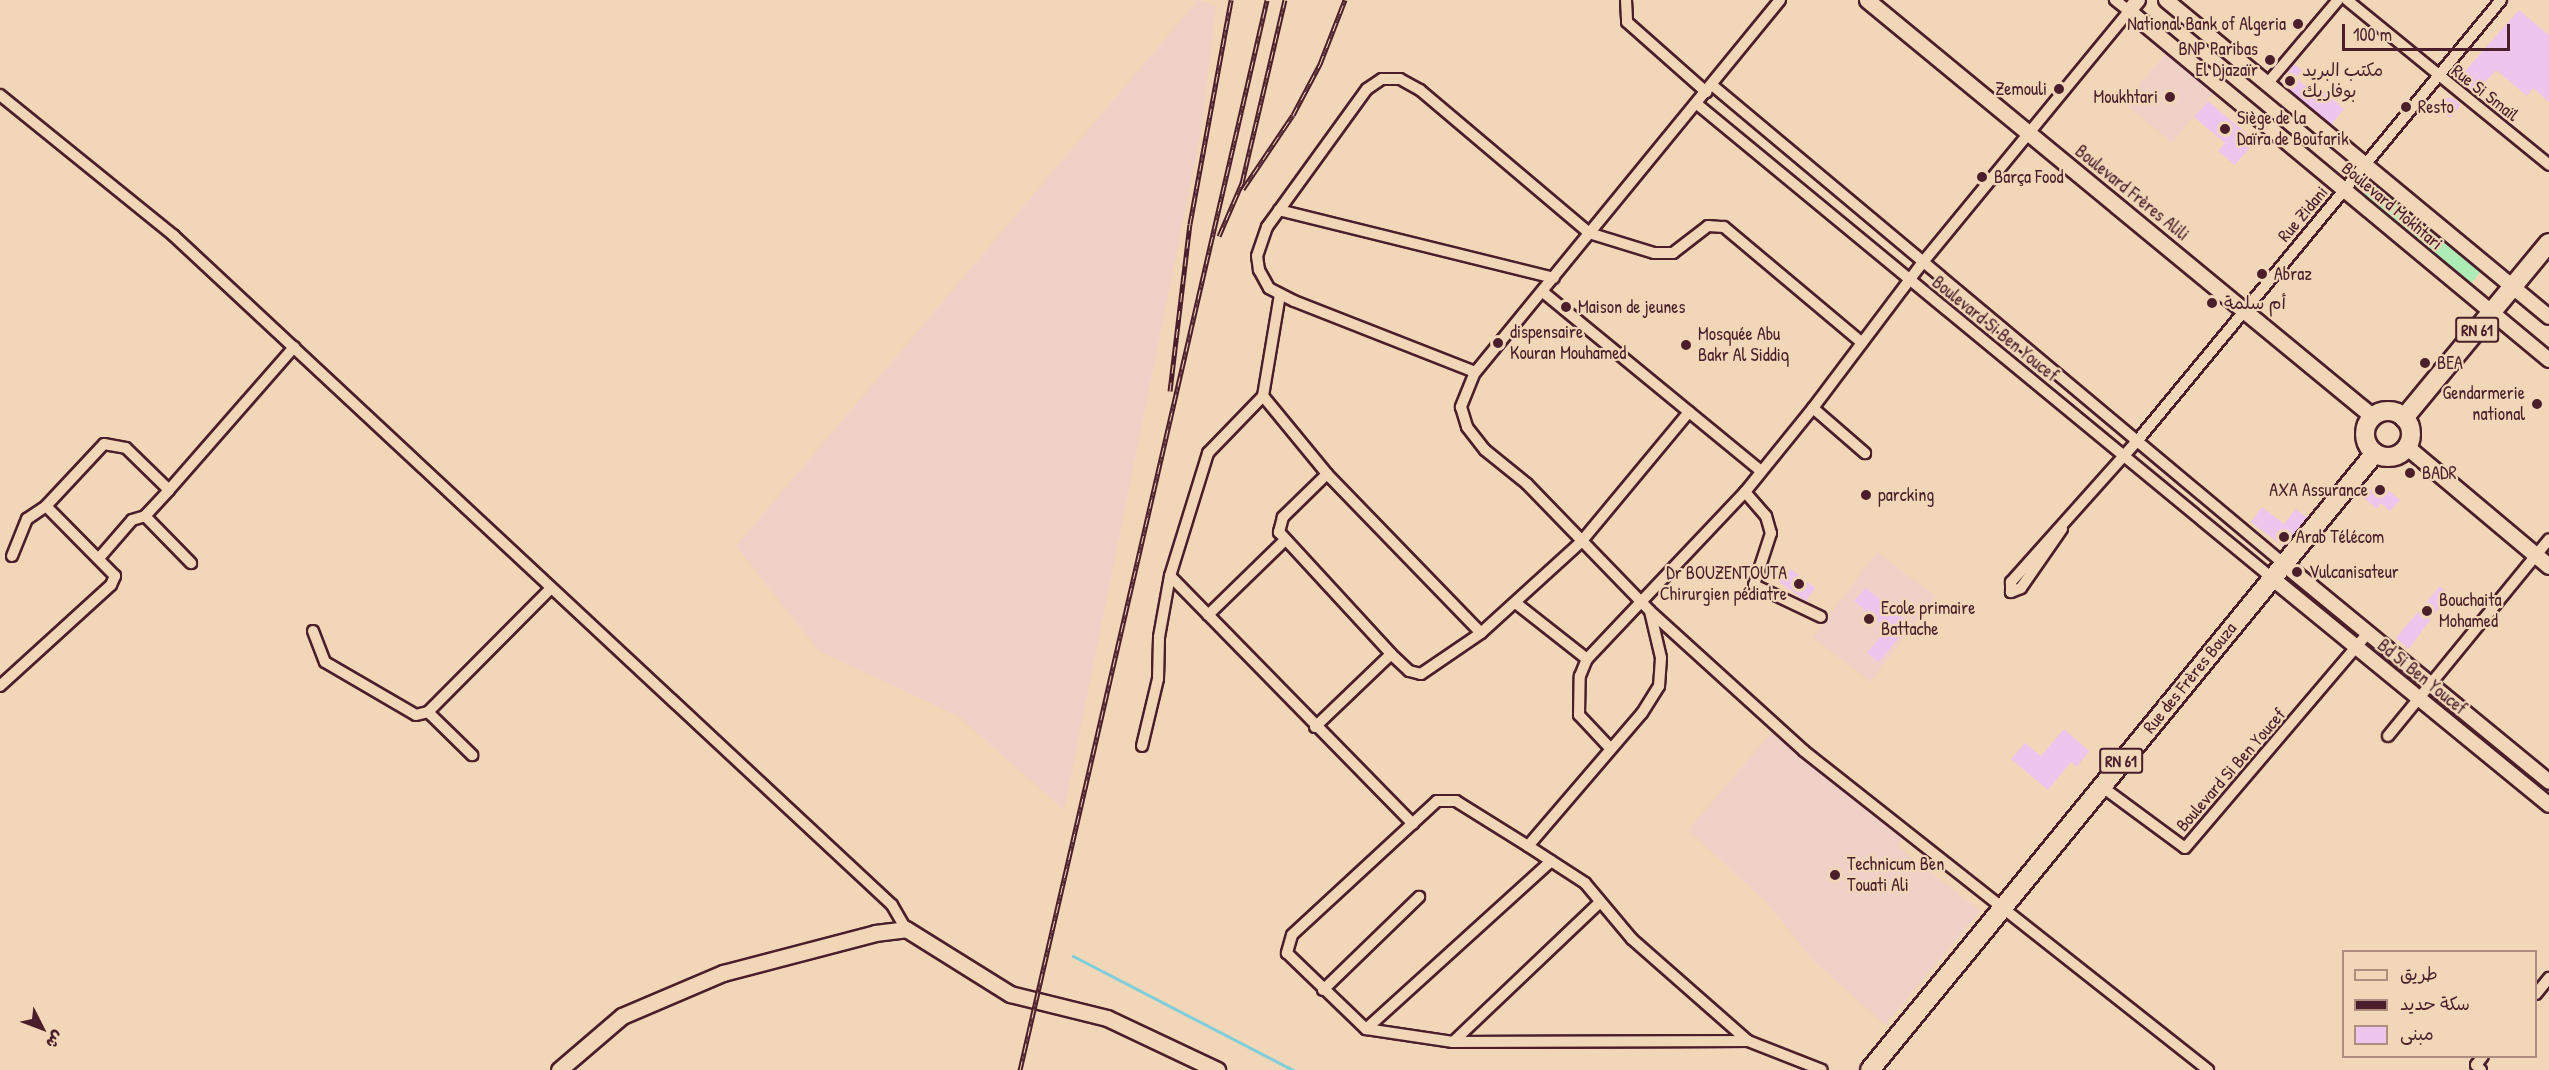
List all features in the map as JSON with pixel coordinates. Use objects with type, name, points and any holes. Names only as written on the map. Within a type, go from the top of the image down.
[{"type":"main road","name":"Boulevard Frères Alili","points":[[1867,0],[2372,416]]},
{"type":"main road","name":"RN 61","points":[[2404,418],[2549,243]]},
{"type":"main road","points":[[2385,410],[2404,418],[2411,432],[2407,447],[2389,457],[2375,453],[2364,431],[2372,416],[2385,410]]},
{"type":"main road","points":[[2407,447],[2549,566]]},
{"type":"main road","name":"Rue des Frères Bouza","points":[[1870,1070],[2001,907],[2375,453]]},
{"type":"main road","points":[[559,1070],[622,1016],[723,973],[875,933],[906,929],[1010,994],[1107,1018],[1217,1070]]},
{"type":"street","name":"Boulevard Si Ben Youcef","points":[[1626,0],[1627,22],[1923,262],[2284,564]]},
{"type":"street","points":[[1780,0],[1472,377],[1461,407],[1473,437],[1650,611],[1804,751],[2208,1070]]},
{"type":"street","points":[[1610,748],[1580,715],[1580,676],[1587,659],[1744,492],[1813,408],[1923,262],[2134,6],[2115,0]]},
{"type":"street","points":[[2267,84],[2338,0]]},
{"type":"street","name":"Rue Si Smaïl","points":[[2347,0],[2549,165]]},
{"type":"street","name":"Rue Zidani","points":[[2062,529],[2501,0]]},
{"type":"street","name":"Boulevard Mokhtari","points":[[2172,2],[2267,84],[2549,317]]},
{"type":"street","name":"Boulevard Mokhtari","points":[[2134,6],[2344,190],[2549,360]]},
{"type":"street","points":[[1472,377],[1280,294],[1264,282],[1257,256],[1266,227],[1367,89],[1391,78],[1420,90],[1589,233],[1654,253],[1673,253],[1718,224],[1862,343]]},
{"type":"street","points":[[0,95],[117,186],[294,347],[549,590],[892,905],[906,929]]},
{"type":"street","name":"Boulevard Si Ben Youcef","points":[[1697,104],[2272,578]]},
{"type":"street","points":[[1279,210],[1554,278]]},
{"type":"street","points":[[1543,292],[1761,471]]},
{"type":"street","points":[[1142,746],[1158,679],[1159,637],[1170,576],[1202,463],[1263,396],[1280,294]]},
{"type":"street","points":[[100,557],[132,520],[145,516],[294,347]]},
{"type":"street","points":[[1263,396],[1327,474],[1481,633]]},
{"type":"street","points":[[1813,408],[1865,453]]},
{"type":"street","points":[[1327,474],[1283,517],[1278,527],[1285,540],[1391,654],[1409,671],[1421,674],[1481,633],[1517,604],[1581,542],[1689,412]]},
{"type":"street","points":[[12,556],[22,525],[46,506],[104,444],[126,448],[169,490]]},
{"type":"street","points":[[1744,492],[1766,516],[1771,533],[1754,585],[1821,618]]},
{"type":"street","points":[[0,686],[111,585],[113,569],[46,506]]},
{"type":"street","points":[[145,516],[192,563]]},
{"type":"street","points":[[2062,529],[2021,588],[2011,592],[2011,582],[2062,529]]},
{"type":"street","points":[[2388,736],[2549,539]]},
{"type":"street","points":[[1208,615],[1285,540]]},
{"type":"street","name":"Bd Si Ben Youcef","points":[[2284,564],[2549,782]]},
{"type":"street","points":[[1170,576],[1315,727],[1413,824]]},
{"type":"street","name":"Bd Si Ben Youcef","points":[[2272,578],[2549,805]]},
{"type":"street","points":[[313,631],[325,662],[408,713],[428,712],[549,590]]},
{"type":"street","points":[[1517,604],[1587,659]]},
{"type":"street","points":[[1528,846],[1642,713],[1659,686],[1661,658],[1650,611]]},
{"type":"street","name":"Boulevard Si Ben Youcef","points":[[2101,786],[2185,848],[2368,633]]},
{"type":"street","points":[[1315,727],[1391,654]]},
{"type":"street","points":[[428,712],[472,755]]},
{"type":"street","points":[[1748,1041],[1453,1042],[1366,1029],[1289,957],[1289,939],[1437,801],[1449,799],[1577,876],[1660,966],[1748,1041],[1822,1070]]},
{"type":"street","points":[[1366,1029],[1551,861]]},
{"type":"street","points":[[1323,990],[1419,897]]},
{"type":"street","points":[[1453,1042],[1600,902]]},
{"type":"street","points":[[2537,992],[2549,978]]},
{"type":"street","points":[[2481,1058],[2476,1065],[2481,1070]]},
{"type":"shaded area","points":[[1198,0],[1216,6],[1201,132],[1064,810],[958,716],[819,651],[736,546]]},
{"type":"shaded area","name":"Moukhtari","points":[[2166,53],[2213,93],[2172,143],[2124,103]]},
{"type":"shaded area","name":"Ecole primaire Battache","points":[[1877,552],[1935,596],[1871,681],[1813,637]]},
{"type":"shaded area","name":"Technicum Ben Touati Ali","points":[[1771,733],[1903,839],[1897,846],[1980,911],[1885,1025],[1812,959],[1767,903],[1688,830]]},
{"type":"green space","points":[[2374,184],[2481,271],[2469,286],[2362,199]]},
{"type":"building","points":[[2519,10],[2549,35],[2549,102],[2533,88],[2527,96],[2496,70],[2475,94],[2458,79]]},
{"type":"building","points":[[2294,64],[2302,70],[2296,78],[2315,94],[2320,88],[2344,109],[2331,125],[2281,83]]},
{"type":"building","points":[[2444,98],[2452,98],[2461,105],[2450,118],[2437,106]]},
{"type":"building","name":"Siège de la Daïra de Boufarik","points":[[2208,101],[2255,141],[2235,165],[2218,151],[2225,143],[2194,117]]},
{"type":"building","name":"AXA Assurance","points":[[2378,482],[2400,500],[2390,511],[2381,503],[2377,509],[2364,498]]},
{"type":"building","name":"Arab Télécom","points":[[2262,507],[2284,524],[2296,509],[2307,518],[2284,547],[2251,522]]},
{"type":"building","name":"Dr BOUZENTOUTA Chirurgien pédiatre","points":[[1791,569],[1815,588],[1806,601],[1779,582]]},
{"type":"building","name":"Bouchaita Mohamed","points":[[2440,586],[2449,594],[2409,649],[2396,638]]},
{"type":"building","name":"Ecole primaire Battache","points":[[1866,588],[1910,624],[1879,662],[1867,653],[1887,628],[1854,601]]},
{"type":"building","points":[[2064,729],[2089,751],[2077,767],[2071,762],[2048,790],[2011,759],[2025,743],[2041,756]]},
{"type":"waterway","points":[[1073,956],[1293,1070]]},
{"type":"railway","points":[[1170,391],[1190,224],[1231,0]]},
{"type":"railway","points":[[1020,1070],[1267,0]]},
{"type":"railway","points":[[1219,236],[1242,183],[1285,0]]},
{"type":"railway","points":[[1243,189],[1293,115],[1320,64],[1345,0]]},
{"type":"place","name":"National Bank of Algeria","points":[[2298,24]]},
{"type":"place","name":"BNP Paribas El Djazaïr","points":[[2270,60]]},
{"type":"place","name":"مكتب البريد بوفاريك","points":[[2290,81]]},
{"type":"place","name":"Zemouli","points":[[2059,89]]},
{"type":"place","name":"Moukhtari","points":[[2170,97]]},
{"type":"place","name":"Resto","points":[[2406,107]]},
{"type":"place","name":"Siège de la Daïra de Boufarik","points":[[2225,129]]},
{"type":"place","name":"Barça Food","points":[[1982,177]]},
{"type":"place","name":"Abraz","points":[[2262,274]]},
{"type":"place","name":"أم سلمة","points":[[2212,303]]},
{"type":"place","name":"Maison de jeunes","points":[[1566,307]]},
{"type":"place","name":"dispensaire Kouran Mouhamed","points":[[1498,343]]},
{"type":"place","name":"Mosquée Abu Bakr Al Siddiq","points":[[1686,345]]},
{"type":"place","name":"BEA","points":[[2425,363]]},
{"type":"place","name":"Gendarmerie national","points":[[2537,404]]},
{"type":"place","name":"BADR","points":[[2410,473]]},
{"type":"place","name":"AXA Assurance","points":[[2380,490]]},
{"type":"place","name":"parcking","points":[[1866,495]]},
{"type":"place","name":"Arab Télécom","points":[[2284,537]]},
{"type":"place","name":"Vulcanisateur","points":[[2297,572]]},
{"type":"place","name":"Dr BOUZENTOUTA Chirurgien pédiatre","points":[[1799,584]]},
{"type":"place","name":"Bouchaita Mohamed","points":[[2427,611]]},
{"type":"place","name":"Ecole primaire Battache","points":[[1869,619]]},
{"type":"place","name":"Technicum Ben Touati Ali","points":[[1835,875]]}]
